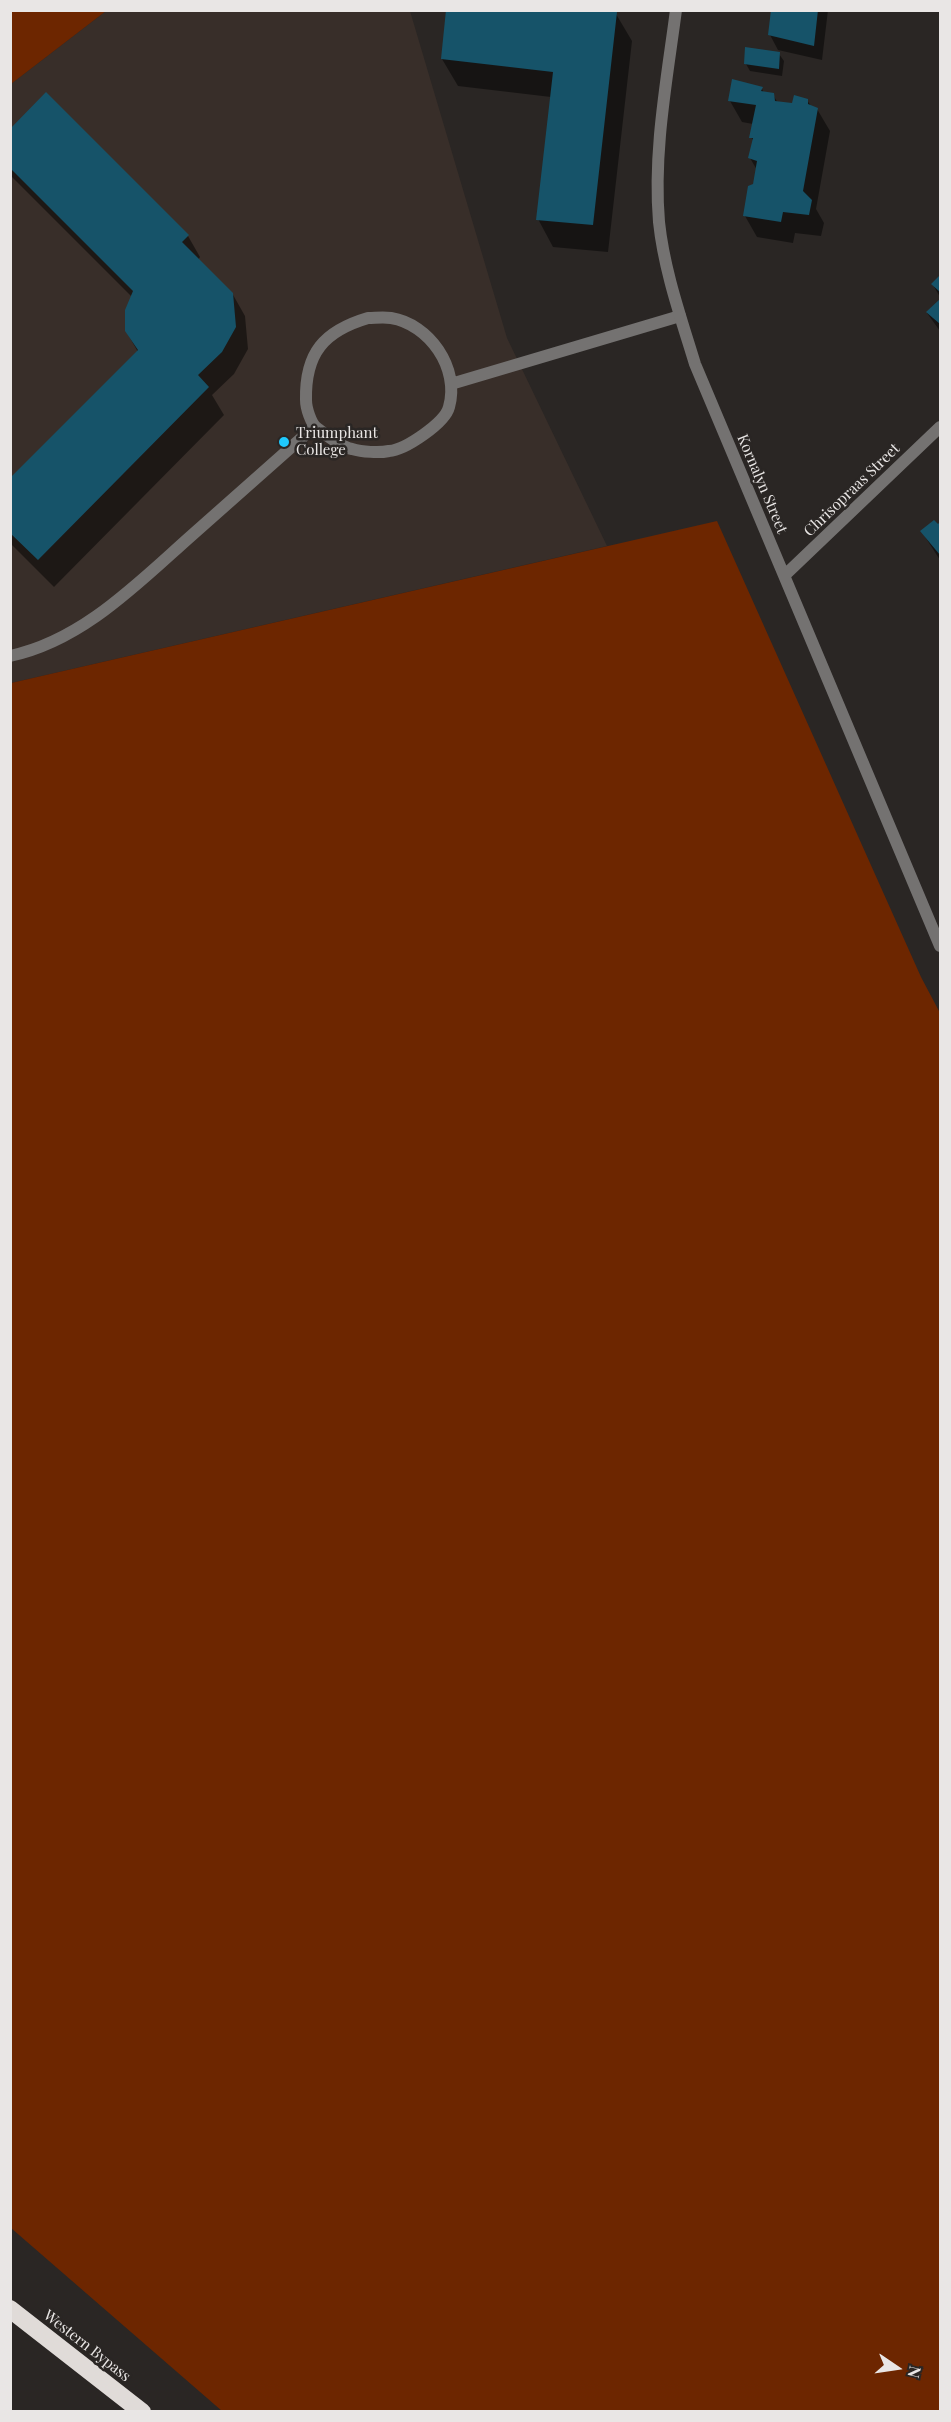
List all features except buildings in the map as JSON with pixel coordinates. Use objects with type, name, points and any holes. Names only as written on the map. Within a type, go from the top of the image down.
[{"type":"highway","name":"Western Bypass","points":[[10,2310],[142,2412]]},
{"type":"street","name":"Kornalyn Street","points":[[676,10],[658,175],[659,221],[665,257],[680,316],[695,364],[940,946]]},
{"type":"street","points":[[451,384],[680,316]]},
{"type":"street","points":[[368,318],[391,318],[414,326],[432,341],[445,361],[451,384],[449,409],[430,432],[390,452],[351,449],[314,427],[306,405],[306,381],[312,358],[326,339],[345,325],[368,318]]},
{"type":"street","points":[[10,656],[34,651],[54,642],[100,613],[150,572],[314,427]]},
{"type":"street","name":"Chrisopraas Street","points":[[785,575],[940,427]]},
{"type":"shaded area","points":[[11,10],[106,10],[106,11],[11,84]]},
{"type":"shaded area","name":"Triumphant College","points":[[106,11],[410,11],[507,338],[607,546],[11,683],[11,84]]},
{"type":"shaded area","points":[[717,521],[921,977],[940,1013],[940,2411],[222,2411],[11,2228],[11,683]]},
{"type":"place","name":"Triumphant College","points":[[284,442]]}]
